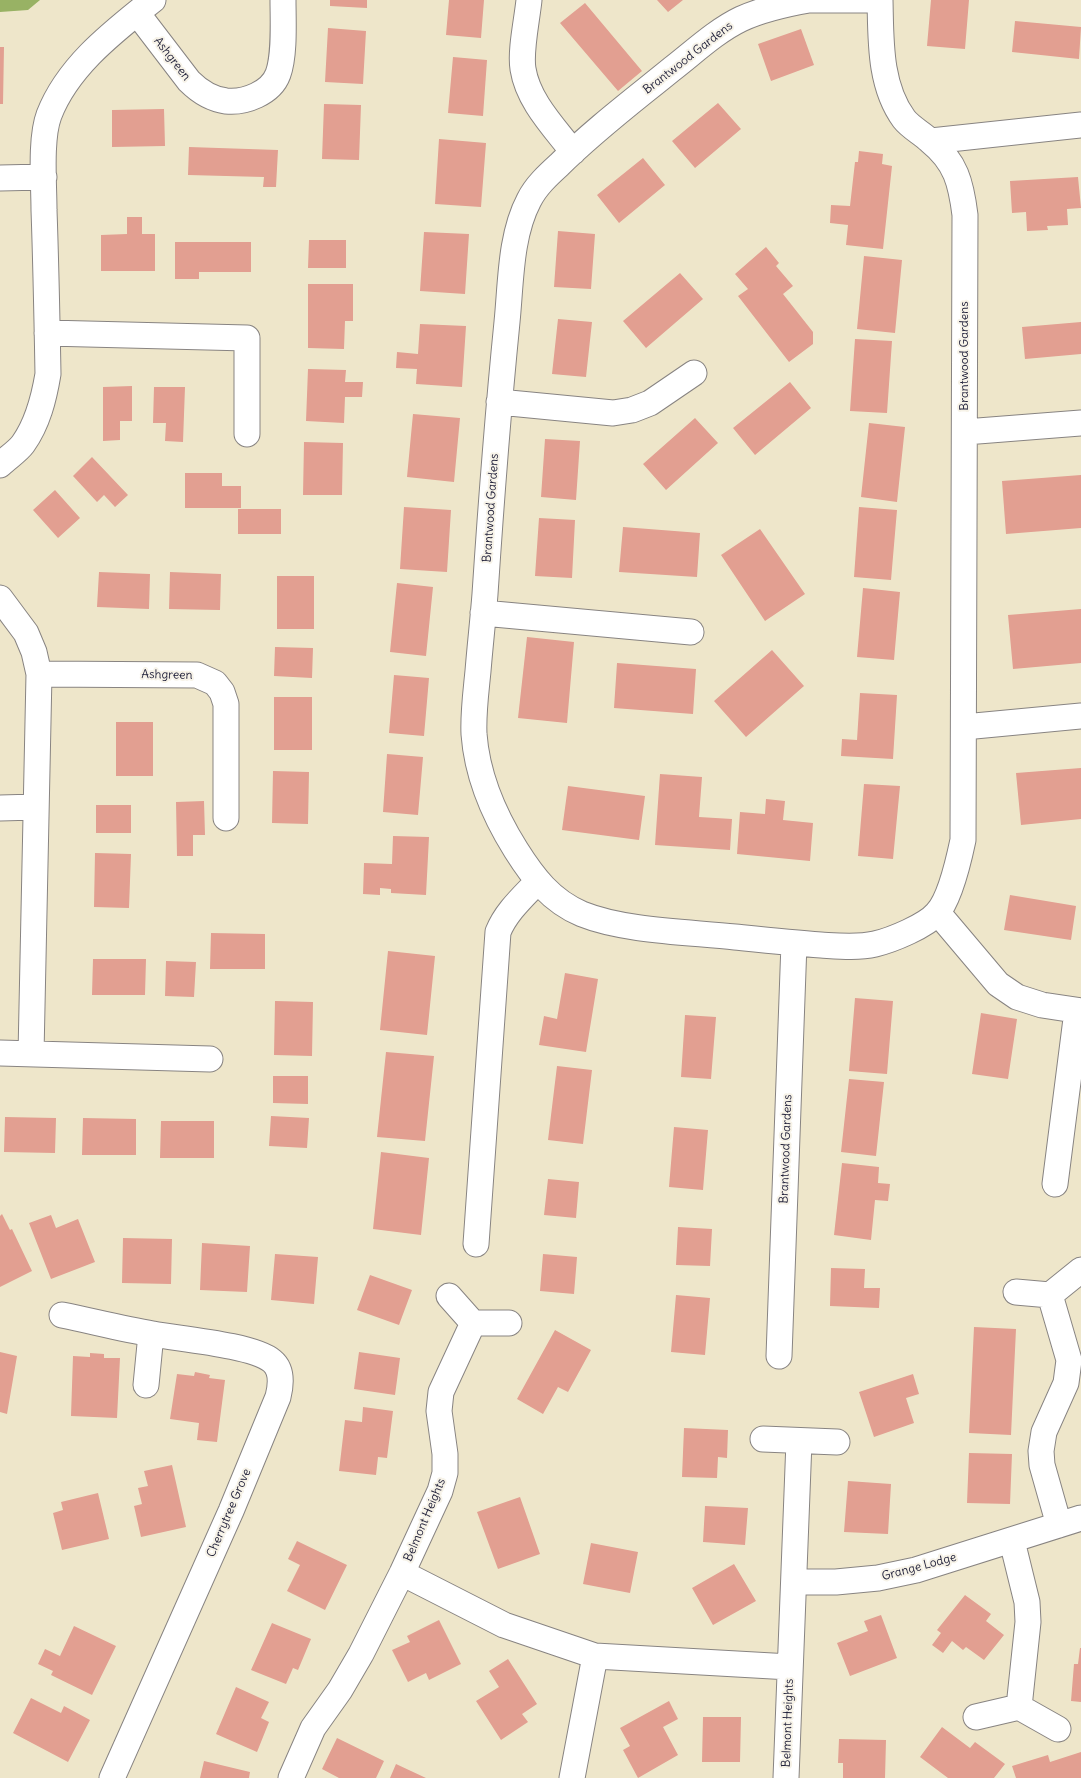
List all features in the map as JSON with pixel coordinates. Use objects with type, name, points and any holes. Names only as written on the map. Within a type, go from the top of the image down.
[{"type":"street","name":"Ashgreen","points":[[0,465],[23,444],[40,410],[48,374],[44,177],[45,137],[48,116],[60,92],[81,65],[105,40],[145,6],[189,81],[209,96],[227,101],[247,98],[266,91],[278,74],[281,59],[283,0]]},
{"type":"street","points":[[529,0],[522,60],[525,79],[535,101],[572,152]]},
{"type":"street","name":"Brantwood Gardens","points":[[809,0],[880,0],[885,74],[894,100],[904,119],[931,141],[956,172],[962,189],[965,214],[963,840],[959,861],[950,888],[938,913],[916,928],[895,938],[873,945],[845,946],[794,943],[633,926],[583,914],[563,905],[537,882],[501,825],[490,799],[481,771],[474,736],[474,719],[499,402],[514,250],[521,219],[534,191],[572,152],[717,34],[738,20],[761,11],[809,0]]},
{"type":"street","points":[[931,141],[1081,125]]},
{"type":"street","points":[[0,178],[44,177]]},
{"type":"street","points":[[47,334],[247,338],[248,434]]},
{"type":"street","points":[[499,402],[613,413],[632,410],[650,403],[694,373]]},
{"type":"street","points":[[965,432],[1081,423]]},
{"type":"street","points":[[0,598],[26,633],[34,652],[39,674],[31,1054]]},
{"type":"street","points":[[483,613],[691,632]]},
{"type":"street","name":"Ashgreen","points":[[39,674],[197,675],[215,683],[222,692],[227,712],[226,818]]},
{"type":"street","points":[[964,727],[1081,716]]},
{"type":"street","points":[[0,808],[36,807]]},
{"type":"street","points":[[476,1244],[498,932],[502,922],[509,913],[537,882]]},
{"type":"street","points":[[938,913],[998,984],[1016,997],[1042,1005],[1079,1011],[1055,1184]]},
{"type":"street","name":"Brantwood Gardens","points":[[779,1356],[794,943]]},
{"type":"street","points":[[0,1053],[210,1059]]},
{"type":"street","points":[[1016,1292],[1050,1295],[1080,1270]]},
{"type":"street","name":"Grange Lodge","points":[[794,1582],[836,1582],[878,1578],[916,1570],[1070,1521],[1042,1466],[1041,1450],[1044,1432],[1066,1383],[1069,1360],[1050,1295]]},
{"type":"street","points":[[449,1296],[473,1323],[510,1323]]},
{"type":"street","name":"Cherrytree Grove","points":[[62,1315],[151,1334],[246,1350],[262,1355],[272,1361],[278,1368],[280,1388],[231,1511],[112,1778]]},
{"type":"street","name":"Belmont Heights","points":[[291,1778],[313,1728],[353,1668],[402,1574],[440,1491],[445,1472],[445,1454],[439,1411],[441,1392],[473,1323]]},
{"type":"street","points":[[146,1385],[151,1334]]},
{"type":"street","points":[[763,1439],[837,1442]]},
{"type":"street","name":"Belmont Heights","points":[[786,1778],[799,1441]]},
{"type":"street","points":[[1012,1541],[1027,1602],[1028,1622],[1019,1707]]},
{"type":"street","name":"Belmont Heights","points":[[402,1574],[504,1625],[595,1656],[790,1667]]},
{"type":"street","points":[[572,1778],[595,1656]]},
{"type":"street","points":[[976,1717],[1019,1707],[1058,1729]]},
{"type":"green space","points":[[0,0],[40,0],[28,10],[0,12]]},
{"type":"building","points":[[330,0],[367,0],[367,8],[330,6]]},
{"type":"building","points":[[449,0],[484,0],[481,38],[446,35]]},
{"type":"building","points":[[657,0],[683,0],[668,12]]},
{"type":"building","points":[[931,0],[969,0],[965,49],[927,46]]},
{"type":"building","points":[[585,3],[642,71],[618,91],[560,23]]},
{"type":"building","points":[[1015,21],[1081,27],[1079,59],[1012,52]]},
{"type":"building","points":[[328,28],[366,31],[363,84],[325,82]]},
{"type":"building","points":[[801,29],[814,65],[771,81],[758,44]]},
{"type":"building","points":[[0,47],[4,47],[3,104],[0,104]]},
{"type":"building","points":[[453,57],[487,60],[483,116],[448,113]]},
{"type":"building","points":[[718,103],[741,129],[695,168],[672,141]]},
{"type":"building","points":[[324,104],[361,105],[359,160],[322,159]]},
{"type":"building","points":[[164,109],[165,146],[112,147],[112,110]]},
{"type":"building","points":[[439,139],[486,143],[481,207],[435,204]]},
{"type":"building","points":[[189,147],[278,150],[276,187],[263,187],[264,177],[188,175]]},
{"type":"building","points":[[859,151],[883,154],[882,164],[892,166],[883,249],[846,245],[848,225],[830,223],[831,205],[850,206],[855,162],[858,162]]},
{"type":"building","points":[[643,158],[665,185],[619,223],[597,195]]},
{"type":"building","points":[[1078,177],[1081,208],[1067,209],[1068,225],[1047,226],[1048,230],[1027,231],[1026,212],[1012,213],[1010,181]]},
{"type":"building","points":[[127,217],[142,217],[142,234],[155,234],[155,271],[101,271],[101,235],[127,234]]},
{"type":"building","points":[[558,231],[595,234],[591,289],[554,287]]},
{"type":"building","points":[[424,232],[469,234],[465,294],[420,291]]},
{"type":"building","points":[[309,240],[346,240],[346,268],[308,268]]},
{"type":"building","points":[[175,242],[251,242],[251,272],[199,272],[199,279],[175,279]]},
{"type":"building","points":[[766,247],[779,263],[776,266],[793,286],[783,294],[813,332],[813,344],[789,362],[738,296],[748,289],[735,274]]},
{"type":"building","points":[[864,256],[902,260],[895,333],[857,329]]},
{"type":"building","points":[[680,273],[703,299],[646,348],[623,321]]},
{"type":"building","points":[[308,284],[353,284],[353,321],[345,321],[344,349],[308,348]]},
{"type":"building","points":[[558,319],[592,322],[586,377],[552,374]]},
{"type":"building","points":[[1081,322],[1081,354],[1025,359],[1022,327]]},
{"type":"building","points":[[420,324],[466,326],[462,387],[416,384],[417,369],[396,368],[397,352],[418,354]]},
{"type":"building","points":[[855,339],[892,341],[887,413],[850,411]]},
{"type":"building","points":[[308,369],[346,370],[345,382],[363,382],[362,397],[345,397],[344,423],[306,421]]},
{"type":"building","points":[[790,382],[811,408],[755,455],[733,428]]},
{"type":"building","points":[[132,386],[132,421],[120,421],[120,440],[103,441],[103,387]]},
{"type":"building","points":[[154,387],[185,387],[183,442],[165,441],[166,423],[153,423]]},
{"type":"building","points":[[413,414],[460,418],[454,482],[407,477]]},
{"type":"building","points":[[695,418],[718,443],[666,490],[643,464]]},
{"type":"building","points":[[869,423],[905,427],[897,502],[861,497]]},
{"type":"building","points":[[545,439],[580,441],[576,500],[541,497]]},
{"type":"building","points":[[304,442],[343,443],[342,495],[303,495]]},
{"type":"building","points":[[92,457],[128,495],[115,507],[104,495],[97,502],[73,476]]},
{"type":"building","points":[[185,473],[222,473],[222,486],[241,486],[241,508],[185,508]]},
{"type":"building","points":[[1081,475],[1081,528],[1006,534],[1002,481]]},
{"type":"building","points":[[55,490],[80,518],[58,538],[33,510]]},
{"type":"building","points":[[404,507],[451,510],[447,572],[400,569]]},
{"type":"building","points":[[859,507],[897,510],[891,580],[854,577]]},
{"type":"building","points":[[238,509],[281,509],[281,534],[238,534]]},
{"type":"building","points":[[539,518],[575,520],[572,578],[535,576]]},
{"type":"building","points":[[623,527],[700,533],[697,577],[619,572]]},
{"type":"building","points":[[760,529],[805,594],[765,621],[721,555]]},
{"type":"building","points":[[99,572],[150,574],[149,609],[97,607]]},
{"type":"building","points":[[170,572],[221,574],[220,610],[169,609]]},
{"type":"building","points":[[277,576],[314,576],[314,629],[277,629]]},
{"type":"building","points":[[397,583],[433,587],[426,656],[390,652]]},
{"type":"building","points":[[863,588],[900,592],[894,660],[857,657]]},
{"type":"building","points":[[1081,609],[1081,663],[1013,669],[1008,615]]},
{"type":"building","points":[[527,637],[574,642],[567,723],[518,718]]},
{"type":"building","points":[[275,647],[313,648],[312,678],[274,676]]},
{"type":"building","points":[[772,650],[804,686],[746,737],[714,701]]},
{"type":"building","points":[[617,663],[696,669],[693,714],[614,708]]},
{"type":"building","points":[[394,675],[429,678],[424,736],[389,733]]},
{"type":"building","points":[[860,693],[897,695],[893,759],[841,756],[842,739],[857,740]]},
{"type":"building","points":[[274,697],[312,697],[312,750],[274,750]]},
{"type":"building","points":[[116,722],[153,722],[153,776],[116,776]]},
{"type":"building","points":[[387,754],[423,757],[418,815],[383,812]]},
{"type":"building","points":[[1081,768],[1081,819],[1021,825],[1016,773]]},
{"type":"building","points":[[273,771],[309,772],[308,824],[272,823]]},
{"type":"building","points":[[660,774],[702,777],[699,817],[732,819],[730,850],[655,845]]},
{"type":"building","points":[[864,784],[900,786],[893,859],[858,856]]},
{"type":"building","points":[[568,786],[645,796],[639,840],[562,830]]},
{"type":"building","points":[[766,799],[785,801],[783,820],[813,823],[810,861],[737,854],[740,812],[765,814]]},
{"type":"building","points":[[204,801],[205,835],[193,835],[193,856],[177,856],[176,802]]},
{"type":"building","points":[[96,805],[131,805],[131,833],[96,833]]},
{"type":"building","points":[[393,836],[429,837],[426,895],[391,893],[391,889],[380,888],[380,895],[363,894],[364,863],[392,864]]},
{"type":"building","points":[[95,853],[131,854],[129,908],[94,907]]},
{"type":"building","points":[[1010,895],[1076,906],[1071,940],[1004,930]]},
{"type":"building","points":[[211,933],[265,934],[265,969],[210,969]]},
{"type":"building","points":[[388,951],[435,956],[427,1035],[380,1030]]},
{"type":"building","points":[[93,959],[146,959],[145,995],[92,995]]},
{"type":"building","points":[[166,961],[196,962],[194,997],[165,996]]},
{"type":"building","points":[[565,973],[598,979],[586,1052],[539,1045],[544,1016],[557,1019]]},
{"type":"building","points":[[855,998],[893,1001],[887,1074],[849,1071]]},
{"type":"building","points":[[275,1001],[313,1002],[312,1056],[274,1055]]},
{"type":"building","points":[[981,1013],[1017,1019],[1008,1079],[972,1074]]},
{"type":"building","points":[[685,1015],[716,1017],[711,1079],[681,1077]]},
{"type":"building","points":[[386,1052],[434,1056],[425,1141],[377,1137]]},
{"type":"building","points":[[557,1066],[592,1070],[583,1144],[548,1140]]},
{"type":"building","points":[[273,1076],[308,1076],[308,1104],[273,1103]]},
{"type":"building","points":[[849,1079],[884,1082],[876,1156],[841,1152]]},
{"type":"building","points":[[271,1116],[309,1118],[307,1148],[269,1146]]},
{"type":"building","points":[[5,1117],[56,1118],[55,1153],[4,1152]]},
{"type":"building","points":[[83,1118],[136,1119],[136,1155],[82,1155]]},
{"type":"building","points":[[161,1121],[214,1121],[214,1158],[160,1158]]},
{"type":"building","points":[[674,1127],[708,1130],[703,1190],[669,1187]]},
{"type":"building","points":[[381,1152],[429,1158],[421,1235],[373,1229]]},
{"type":"building","points":[[842,1163],[879,1167],[878,1183],[890,1184],[888,1201],[875,1200],[871,1240],[834,1235]]},
{"type":"building","points":[[548,1179],[579,1182],[576,1218],[544,1215]]},
{"type":"building","points":[[2,1214],[10,1230],[12,1229],[32,1271],[0,1287],[0,1216]]},
{"type":"building","points":[[51,1215],[56,1228],[78,1219],[95,1262],[51,1279],[29,1223]]},
{"type":"building","points":[[678,1227],[712,1229],[710,1266],[676,1265]]},
{"type":"building","points":[[123,1238],[172,1239],[171,1284],[122,1283]]},
{"type":"building","points":[[202,1243],[250,1246],[247,1292],[200,1290]]},
{"type":"building","points":[[275,1254],[318,1257],[314,1304],[271,1300]]},
{"type":"building","points":[[543,1254],[577,1257],[574,1294],[540,1291]]},
{"type":"building","points":[[831,1268],[865,1269],[864,1288],[880,1288],[879,1308],[830,1306]]},
{"type":"building","points":[[370,1275],[412,1290],[399,1325],[357,1310]]},
{"type":"building","points":[[676,1295],[710,1298],[705,1355],[671,1352]]},
{"type":"building","points":[[974,1327],[1016,1329],[1011,1435],[969,1433]]},
{"type":"building","points":[[555,1330],[591,1350],[568,1392],[558,1387],[543,1414],[517,1399]]},
{"type":"building","points":[[0,1352],[17,1356],[7,1414],[0,1412]]},
{"type":"building","points":[[359,1352],[400,1358],[395,1395],[354,1389]]},
{"type":"building","points":[[90,1353],[104,1354],[104,1358],[120,1358],[117,1418],[71,1416],[73,1356],[90,1357]]},
{"type":"building","points":[[195,1372],[210,1375],[209,1378],[225,1380],[217,1442],[197,1440],[199,1423],[170,1419],[177,1374],[194,1376]]},
{"type":"building","points":[[913,1374],[919,1394],[906,1398],[914,1423],[874,1437],[859,1392]]},
{"type":"building","points":[[363,1407],[393,1411],[387,1458],[378,1457],[376,1475],[339,1471],[345,1420],[362,1422]]},
{"type":"building","points":[[684,1428],[728,1430],[727,1458],[718,1457],[717,1478],[682,1477]]},
{"type":"building","points":[[969,1453],[1012,1454],[1010,1504],[967,1503]]},
{"type":"building","points":[[172,1465],[186,1527],[141,1537],[134,1506],[142,1504],[138,1488],[148,1486],[144,1471]]},
{"type":"building","points":[[848,1481],[891,1484],[888,1534],[844,1532]]},
{"type":"building","points":[[98,1493],[109,1539],[62,1550],[53,1513],[63,1510],[61,1502]]},
{"type":"building","points":[[520,1497],[540,1554],[498,1569],[477,1512]]},
{"type":"building","points":[[705,1506],[748,1508],[745,1545],[703,1542]]},
{"type":"building","points":[[297,1541],[347,1565],[325,1610],[287,1591],[300,1565],[288,1559]]},
{"type":"building","points":[[591,1543],[638,1552],[630,1593],[583,1584]]},
{"type":"building","points":[[734,1564],[756,1601],[713,1625],[692,1588]]},
{"type":"building","points":[[965,1595],[991,1614],[986,1621],[1004,1635],[984,1660],[966,1647],[963,1650],[952,1641],[943,1653],[932,1645],[941,1633],[937,1630]]},
{"type":"building","points":[[881,1615],[897,1658],[850,1676],[837,1643],[868,1631],[864,1621]]},
{"type":"building","points":[[439,1620],[461,1664],[429,1680],[426,1673],[408,1682],[392,1650],[410,1642],[407,1636]]},
{"type":"building","points":[[272,1623],[311,1639],[298,1670],[293,1668],[286,1684],[251,1670]]},
{"type":"building","points":[[74,1626],[116,1646],[92,1695],[51,1675],[53,1671],[38,1664],[45,1649],[60,1656]]},
{"type":"building","points":[[1080,1648],[1081,1702],[1071,1701],[1074,1664],[1078,1664]]},
{"type":"building","points":[[508,1659],[537,1704],[522,1714],[528,1722],[501,1740],[476,1701],[499,1687],[489,1671]]},
{"type":"building","points":[[236,1687],[269,1702],[261,1718],[269,1722],[257,1752],[216,1734]]},
{"type":"building","points":[[31,1698],[61,1713],[64,1706],[90,1720],[68,1762],[13,1733]]},
{"type":"building","points":[[669,1701],[678,1719],[663,1727],[678,1755],[638,1778],[623,1750],[630,1746],[620,1728]]},
{"type":"building","points":[[703,1717],[741,1717],[740,1762],[702,1762]]},
{"type":"building","points":[[942,1727],[970,1748],[975,1742],[1005,1764],[994,1778],[948,1778],[920,1757]]},
{"type":"building","points":[[337,1738],[384,1761],[376,1778],[339,1778],[322,1769]]},
{"type":"building","points":[[839,1739],[886,1740],[885,1778],[843,1778],[843,1763],[838,1763]]},
{"type":"building","points":[[1081,1752],[1081,1778],[1016,1778],[1012,1766],[1048,1755],[1050,1762]]},
{"type":"building","points":[[204,1761],[250,1772],[249,1778],[200,1778]]},
{"type":"building","points":[[396,1764],[426,1778],[390,1778]]}]
